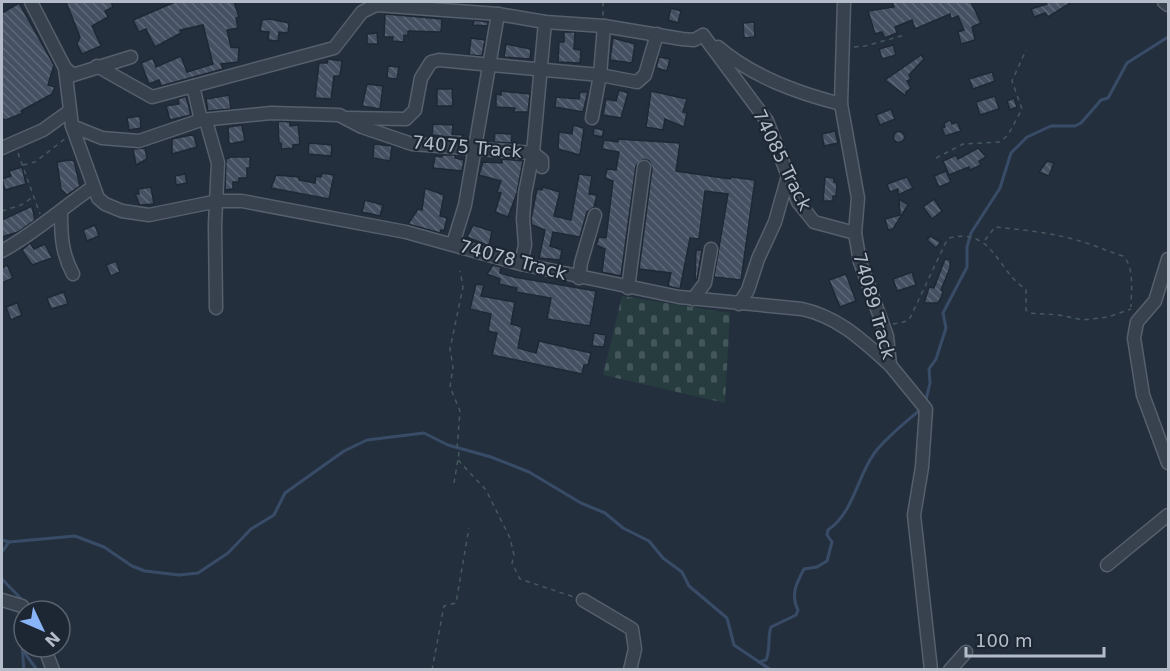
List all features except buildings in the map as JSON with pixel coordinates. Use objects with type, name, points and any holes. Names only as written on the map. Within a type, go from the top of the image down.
[{"type":"street","points":[[31,2],[65,68],[73,75],[131,57]]},
{"type":"street","name":"74089 Track","points":[[844,2],[841,38],[841,104],[858,198],[855,233],[860,262],[887,336],[890,365],[926,410],[922,467],[914,515],[931,669]]},
{"type":"street","points":[[1164,2],[1168,5]]},
{"type":"street","points":[[97,66],[152,97],[309,57],[334,48],[362,12],[376,5],[498,14],[545,22],[604,26],[694,40],[703,35],[739,64],[760,76],[816,98],[841,104]]},
{"type":"street","points":[[453,244],[460,225],[476,148],[498,14]]},
{"type":"street","points":[[521,264],[525,245],[523,219],[525,193],[533,153],[545,22]]},
{"type":"street","points":[[592,118],[600,75],[604,26]]},
{"type":"street","points":[[339,115],[357,120],[406,119],[415,110],[421,78],[431,62],[600,75],[637,82],[642,79],[657,34]]},
{"type":"street","name":"74085 Track","points":[[703,35],[767,121],[798,202],[814,222],[855,233]]},
{"type":"street","points":[[2,252],[44,226],[61,213],[65,206],[93,187],[68,112],[65,68]]},
{"type":"street","points":[[193,86],[218,163],[218,201],[215,224],[216,308]]},
{"type":"street","points":[[2,148],[14,144],[68,112]]},
{"type":"street","name":"74075 Track","points":[[73,129],[102,138],[139,141],[203,121],[271,113],[339,115],[362,128],[412,144],[533,153],[542,160],[542,167]]},
{"type":"street","points":[[628,288],[644,167]]},
{"type":"street","points":[[739,304],[748,290],[758,259],[775,222],[788,176]]},
{"type":"street","name":"74078 Track","points":[[93,187],[98,198],[105,204],[122,211],[149,215],[166,214],[218,201],[260,204],[406,232],[521,264],[628,288],[693,299],[819,313],[849,329],[890,365]]},
{"type":"street","points":[[61,213],[62,246],[66,260],[74,274]]},
{"type":"street","points":[[579,278],[581,262],[595,215]]},
{"type":"street","points":[[693,299],[705,283],[711,249]]},
{"type":"street","points":[[1168,259],[1155,301],[1137,322],[1134,338],[1143,395],[1168,463]]},
{"type":"street","points":[[1107,565],[1168,515]]},
{"type":"street","points":[[583,600],[632,629],[635,649],[630,669]]},
{"type":"street","points":[[950,669],[966,652]]},
{"type":"path","points":[[603,2],[604,26]]},
{"type":"path","points":[[841,38],[845,36],[856,47],[905,34]]},
{"type":"path","points":[[936,158],[963,144],[996,143],[1008,135],[1022,109],[1012,81],[1026,50]]},
{"type":"path","points":[[23,165],[35,162],[73,129]]},
{"type":"path","points":[[14,144],[44,226]]},
{"type":"path","points":[[2,211],[21,205],[34,197]]},
{"type":"path","points":[[879,317],[896,324],[908,321],[939,263],[941,251],[950,238],[967,237],[985,241],[1005,265],[1013,280],[1026,289],[1026,310],[1029,314],[1059,315],[1083,320],[1108,317],[1131,309],[1130,271],[1123,256],[1074,239],[1010,228],[995,227],[985,241]]},
{"type":"path","points":[[453,483],[459,453],[457,449],[460,411],[450,387],[453,367],[450,349],[463,287],[460,271]]},
{"type":"path","points":[[457,460],[486,490],[510,538],[514,555],[512,563],[520,579],[532,585],[583,600]]},
{"type":"path","points":[[432,669],[444,606],[456,603],[469,528]]},
{"type":"green space","points":[[622,296],[730,313],[725,403],[603,375]]},
{"type":"waterway","points":[[925,404],[930,383],[929,369],[936,359],[946,328],[943,313],[967,267],[967,247],[971,233],[1000,188],[1011,153],[1027,137],[1051,126],[1075,126],[1081,123],[1101,100],[1108,98],[1127,63],[1168,37]]},
{"type":"waterway","points":[[759,662],[766,660],[771,627],[796,615],[798,610],[795,589],[804,569],[817,567],[827,561],[832,542],[827,535],[828,530],[844,514],[870,460],[886,440],[921,409]]},
{"type":"waterway","points":[[2,540],[9,542],[75,536],[104,547],[132,566],[145,571],[179,575],[198,573],[228,553],[251,529],[274,515],[285,493],[344,451],[367,440],[424,433],[448,445],[491,457],[529,472],[581,503],[605,513],[623,528],[649,541],[663,558],[682,572],[689,586],[727,618],[734,645],[771,670]]},
{"type":"waterway","points":[[2,552],[9,542]]},
{"type":"waterway","points":[[2,579],[21,599]]},
{"type":"waterway","points":[[23,659],[24,670]]},
{"type":"waterway","points":[[29,659],[37,670]]}]
